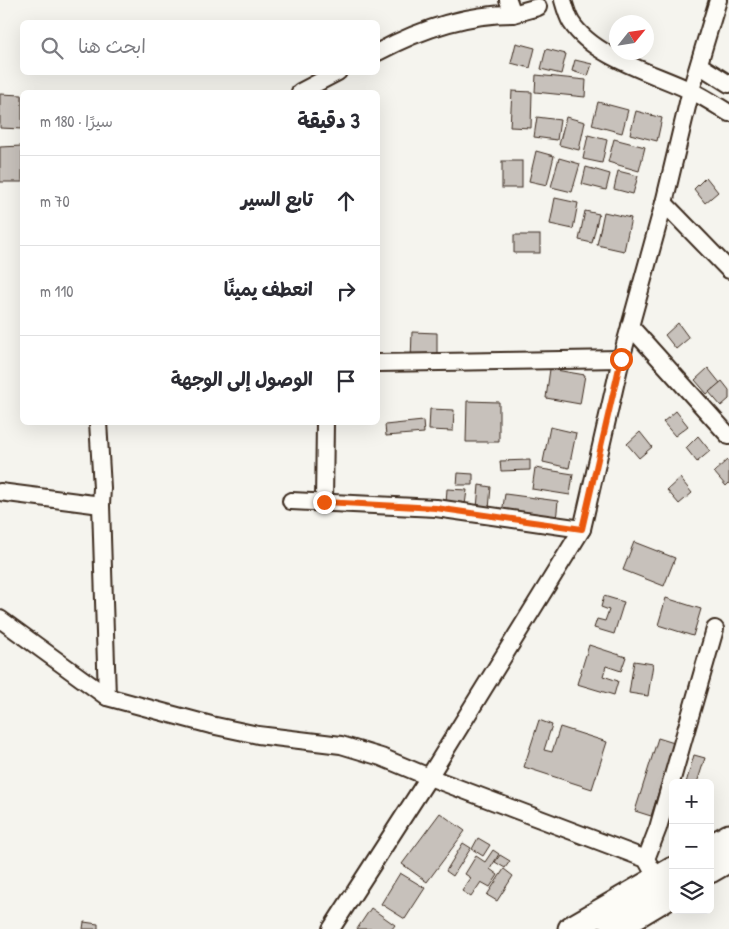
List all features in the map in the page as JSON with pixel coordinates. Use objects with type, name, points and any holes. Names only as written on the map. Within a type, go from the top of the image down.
[{"type":"main road","points":[[714,846],[729,837]]},
{"type":"main road","points":[[712,869],[729,859]]},
{"type":"main road","points":[[571,929],[663,880]]},
{"type":"main road","points":[[613,929],[663,880]]},
{"type":"street","points":[[380,51],[417,34],[469,17],[490,14],[510,7],[556,0]]},
{"type":"street","points":[[563,0],[572,24],[589,40],[623,62],[691,90],[729,113]]},
{"type":"street","points":[[331,929],[429,777],[582,529],[621,359],[664,203],[691,90],[718,0]]},
{"type":"street","points":[[699,65],[729,84]]},
{"type":"street","points":[[304,90],[332,75]]},
{"type":"street","points":[[664,203],[729,270]]},
{"type":"street","points":[[630,326],[729,436]]},
{"type":"street","points":[[380,363],[621,359]]},
{"type":"street","points":[[98,425],[102,488],[107,697]]},
{"type":"street","points":[[324,502],[325,425]]},
{"type":"street","points":[[0,492],[101,505]]},
{"type":"street","points":[[291,501],[436,508],[582,529]]},
{"type":"street","points":[[0,619],[107,697],[211,725],[258,735],[341,745],[381,757],[663,880],[658,828],[715,629]]},
{"type":"building","points":[[516,43],[535,48],[530,68],[511,63]]},
{"type":"building","points":[[546,49],[566,54],[561,74],[541,69]]},
{"type":"building","points":[[575,60],[592,64],[588,76],[572,71]]},
{"type":"building","points":[[536,75],[586,80],[585,97],[535,92]]},
{"type":"building","points":[[512,91],[532,92],[531,128],[510,127]]},
{"type":"building","points":[[0,94],[20,95],[20,129],[0,128]]},
{"type":"building","points":[[598,102],[628,110],[622,133],[592,125]]},
{"type":"building","points":[[636,111],[662,118],[657,141],[630,134]]},
{"type":"building","points":[[537,117],[560,120],[557,140],[534,137]]},
{"type":"building","points":[[566,117],[585,122],[579,150],[559,145]]},
{"type":"building","points":[[588,135],[607,140],[602,163],[583,159]]},
{"type":"building","points":[[614,139],[645,147],[639,171],[608,162]]},
{"type":"building","points":[[20,146],[20,182],[0,182],[0,147]]},
{"type":"building","points":[[536,151],[554,156],[547,185],[529,181]]},
{"type":"building","points":[[559,158],[580,164],[572,192],[551,187]]},
{"type":"building","points":[[502,161],[522,161],[522,188],[502,188]]},
{"type":"building","points":[[586,167],[610,174],[606,190],[582,184]]},
{"type":"building","points":[[618,171],[638,176],[633,194],[614,189]]},
{"type":"building","points":[[706,177],[718,192],[705,203],[694,189]]},
{"type":"building","points":[[555,198],[578,203],[573,229],[550,224]]},
{"type":"building","points":[[585,211],[599,214],[592,243],[579,240]]},
{"type":"building","points":[[604,212],[631,218],[624,251],[597,245]]},
{"type":"building","points":[[514,235],[540,235],[540,253],[514,253]]},
{"type":"building","points":[[678,323],[689,338],[676,349],[665,335]]},
{"type":"building","points":[[412,332],[437,333],[437,362],[411,361]]},
{"type":"building","points":[[708,368],[720,383],[707,394],[695,380]]},
{"type":"building","points":[[550,369],[585,375],[580,404],[546,398]]},
{"type":"building","points":[[722,381],[729,390],[729,399],[721,406],[709,392]]},
{"type":"building","points":[[467,401],[499,402],[499,442],[466,442]]},
{"type":"building","points":[[430,409],[454,410],[453,431],[429,430]]},
{"type":"building","points":[[676,411],[688,426],[675,436],[663,422]]},
{"type":"building","points":[[423,421],[424,433],[386,436],[385,425]]},
{"type":"building","points":[[550,427],[576,433],[569,468],[543,462]]},
{"type":"building","points":[[640,432],[652,447],[639,458],[627,444]]},
{"type":"building","points":[[698,436],[710,451],[697,462],[686,448]]},
{"type":"building","points":[[530,460],[530,470],[501,471],[500,461]]},
{"type":"building","points":[[727,460],[729,463],[729,483],[726,486],[714,472]]},
{"type":"building","points":[[535,468],[573,474],[570,495],[532,489]]},
{"type":"building","points":[[458,473],[473,474],[473,485],[457,485]]},
{"type":"building","points":[[680,478],[692,493],[679,504],[667,490]]},
{"type":"building","points":[[479,485],[491,487],[489,509],[477,508]]},
{"type":"building","points":[[447,489],[467,490],[465,505],[446,503]]},
{"type":"building","points":[[505,494],[558,501],[556,521],[502,513]]},
{"type":"building","points":[[634,542],[675,558],[664,586],[623,570]]},
{"type":"building","points":[[604,596],[624,602],[614,634],[594,628],[597,619],[605,621],[609,610],[601,607]]},
{"type":"building","points":[[666,598],[701,609],[693,636],[658,625]]},
{"type":"building","points":[[589,645],[626,657],[621,671],[606,666],[603,676],[618,681],[614,695],[577,684]]},
{"type":"building","points":[[634,661],[653,664],[648,696],[629,693]]},
{"type":"building","points":[[539,720],[552,725],[544,750],[552,752],[560,727],[607,742],[592,789],[524,767]]},
{"type":"building","points":[[658,738],[674,743],[651,816],[635,811]]},
{"type":"building","points":[[694,755],[705,758],[698,779],[687,779]]},
{"type":"building","points":[[440,813],[465,831],[427,882],[402,864]]},
{"type":"building","points":[[478,838],[490,845],[483,856],[472,849]]},
{"type":"building","points":[[463,843],[471,848],[453,876],[446,871]]},
{"type":"building","points":[[493,850],[499,854],[490,869],[498,875],[490,887],[481,882],[471,897],[462,891],[471,878],[465,874],[476,856],[485,862]]},
{"type":"building","points":[[500,855],[510,861],[505,868],[495,862]]},
{"type":"building","points":[[504,869],[513,876],[497,901],[487,895]]},
{"type":"building","points":[[400,873],[425,888],[405,919],[381,904]]},
{"type":"building","points":[[371,908],[395,925],[392,929],[357,929]]},
{"type":"building","points":[[84,922],[98,924],[98,929],[83,929]]},
{"type":"route","points":[[324,502],[436,508],[582,529],[621,359]]}]
